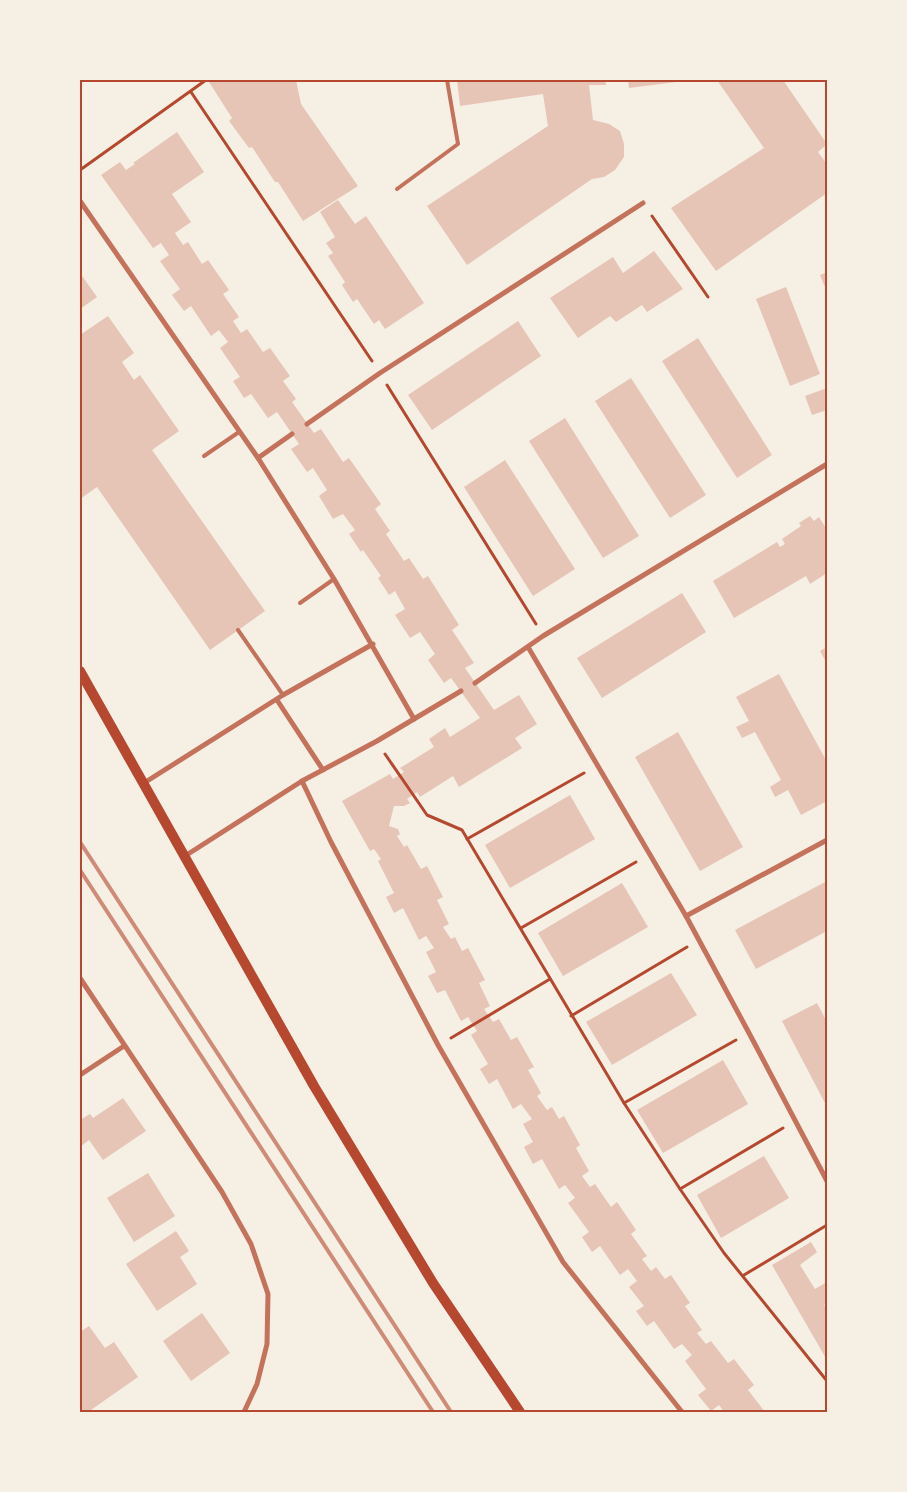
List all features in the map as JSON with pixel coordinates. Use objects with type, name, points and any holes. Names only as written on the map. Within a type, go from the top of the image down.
[{"type":"main road","points":[[80,671],[314,1086],[433,1283],[520,1412]]},
{"type":"street","points":[[80,201],[258,458],[334,578],[414,719]]},
{"type":"street","points":[[307,424],[380,373],[643,203]]},
{"type":"street","points":[[258,458],[292,434]]},
{"type":"street","points":[[475,683],[528,647],[827,464]]},
{"type":"street","points":[[144,783],[283,695],[372,644]]},
{"type":"street","points":[[528,647],[686,916],[827,1181]]},
{"type":"street","points":[[184,856],[302,781],[377,741],[461,692]]},
{"type":"street","points":[[277,700],[323,770]]},
{"type":"street","points":[[302,781],[336,851],[438,1045],[563,1262],[682,1412]]},
{"type":"street","points":[[686,916],[827,840]]},
{"type":"street","points":[[80,978],[222,1192],[251,1244],[268,1294],[267,1344],[257,1384],[244,1412]]},
{"type":"street","points":[[80,1075],[124,1046]]},
{"type":"lane","points":[[397,189],[458,144],[446,80]]},
{"type":"lane","points":[[204,456],[240,432]]},
{"type":"lane","points":[[300,603],[334,578]]},
{"type":"lane","points":[[238,630],[283,695]]},
{"type":"path","points":[[80,170],[206,80]]},
{"type":"path","points":[[643,203],[708,297]]},
{"type":"path","points":[[377,741],[427,815],[462,830],[571,1016],[624,1103],[680,1189],[724,1253],[827,1381]]},
{"type":"path","points":[[468,839],[586,772]]},
{"type":"path","points":[[521,928],[636,862]]},
{"type":"path","points":[[571,1016],[681,950]]},
{"type":"path","points":[[438,1045],[550,979]]},
{"type":"path","points":[[624,1103],[736,1040]]},
{"type":"path","points":[[680,1189],[776,1132]]},
{"type":"path","points":[[744,1276],[827,1225]]},
{"type":"building","points":[[224,80],[296,80],[301,104],[358,186],[303,221],[278,182],[275,182],[252,147],[249,148],[229,121],[232,118],[209,82]]},
{"type":"building","points":[[457,80],[605,80],[606,85],[589,85],[593,120],[609,124],[620,131],[624,144],[624,157],[615,170],[604,177],[592,179],[467,265],[427,206],[548,126],[543,94],[460,106]]},
{"type":"building","points":[[628,80],[684,80],[684,81],[629,88]]},
{"type":"building","points":[[717,80],[783,80],[827,144],[818,152],[827,164],[827,193],[716,271],[671,208],[764,148]]},
{"type":"building","points":[[177,132],[204,172],[172,194],[191,222],[175,233],[183,245],[188,242],[202,264],[208,260],[229,290],[223,294],[239,317],[233,321],[241,333],[247,329],[263,352],[270,348],[290,376],[283,381],[296,399],[292,402],[314,433],[321,429],[343,462],[349,458],[381,504],[375,509],[390,531],[386,534],[404,561],[409,558],[423,579],[428,576],[459,625],[452,630],[474,663],[465,668],[494,710],[519,695],[537,724],[515,738],[522,748],[459,787],[453,776],[420,797],[417,792],[407,799],[410,803],[404,806],[394,806],[389,826],[398,829],[400,834],[397,836],[404,847],[407,845],[421,869],[427,866],[443,897],[437,900],[449,924],[443,927],[451,939],[455,937],[462,951],[468,948],[485,980],[479,983],[490,1006],[484,1009],[493,1022],[499,1019],[511,1040],[517,1037],[534,1067],[528,1070],[541,1093],[537,1096],[547,1110],[552,1107],[559,1119],[564,1116],[580,1145],[576,1148],[589,1171],[582,1176],[590,1187],[595,1184],[611,1207],[617,1202],[636,1230],[631,1234],[647,1256],[642,1259],[651,1271],[656,1267],[665,1279],[671,1275],[690,1303],[685,1306],[702,1330],[697,1333],[706,1344],[711,1341],[728,1363],[734,1359],[754,1385],[748,1390],[765,1412],[724,1412],[719,1405],[711,1411],[698,1395],[706,1389],[685,1361],[692,1355],[682,1344],[674,1349],[654,1321],[647,1326],[636,1311],[644,1306],[629,1287],[637,1281],[628,1269],[620,1275],[600,1246],[592,1252],[582,1237],[589,1232],[568,1203],[575,1198],[565,1185],[559,1189],[542,1159],[533,1164],[524,1147],[533,1142],[523,1124],[532,1119],[521,1104],[513,1109],[497,1079],[489,1084],[480,1069],[488,1064],[471,1035],[477,1031],[468,1017],[461,1021],[445,990],[437,993],[428,976],[436,972],[426,952],[434,948],[426,936],[419,940],[403,908],[394,913],[386,897],[394,893],[378,861],[381,859],[374,849],[370,851],[342,801],[390,774],[393,779],[404,772],[400,768],[434,747],[429,739],[445,728],[450,737],[480,718],[451,678],[444,683],[428,660],[435,654],[420,632],[410,638],[395,615],[405,609],[395,591],[389,595],[378,578],[381,576],[349,534],[355,530],[343,514],[333,519],[319,496],[327,490],[313,468],[307,472],[291,449],[299,444],[277,412],[268,418],[251,394],[244,398],[233,381],[240,377],[220,348],[228,342],[219,330],[211,336],[191,306],[184,311],[172,295],[180,289],[160,261],[169,255],[161,243],[153,248],[101,175],[120,162],[126,170]]},
{"type":"building","points":[[338,200],[355,224],[366,216],[424,303],[385,329],[379,320],[374,324],[357,299],[353,302],[342,285],[345,282],[328,256],[333,253],[326,243],[335,237],[320,212]]},
{"type":"building","points":[[654,251],[683,289],[647,312],[642,305],[616,322],[610,316],[578,338],[550,298],[613,257],[623,273]]},
{"type":"building","points":[[827,272],[827,292],[820,275]]},
{"type":"building","points":[[80,273],[97,297],[80,309]]},
{"type":"building","points":[[786,287],[820,374],[790,386],[756,299]]},
{"type":"building","points":[[108,316],[134,353],[122,362],[134,380],[140,375],[179,431],[152,450],[265,611],[210,650],[97,487],[80,499],[80,335]]},
{"type":"building","points":[[518,321],[541,356],[432,430],[408,395]]},
{"type":"building","points":[[698,338],[772,455],[737,478],[662,361]]},
{"type":"building","points":[[631,378],[706,495],[670,518],[595,401]]},
{"type":"building","points":[[827,388],[827,410],[812,415],[805,396]]},
{"type":"building","points":[[565,418],[639,536],[603,558],[529,441]]},
{"type":"building","points":[[505,460],[575,569],[533,596],[464,487]]},
{"type":"building","points":[[810,516],[814,521],[819,517],[827,530],[827,573],[810,584],[806,576],[734,618],[713,581],[777,542],[780,547],[785,544],[782,539],[801,526],[799,523]]},
{"type":"building","points":[[682,593],[706,632],[602,698],[577,658]]},
{"type":"building","points":[[827,647],[827,664],[820,651]]},
{"type":"building","points":[[779,674],[827,762],[827,801],[801,815],[788,790],[775,797],[770,787],[781,780],[755,732],[742,738],[736,727],[749,721],[736,697]]},
{"type":"building","points":[[678,732],[743,847],[700,871],[635,757]]},
{"type":"building","points":[[570,795],[595,839],[510,888],[485,845]]},
{"type":"building","points":[[827,881],[827,931],[756,969],[735,930]]},
{"type":"building","points":[[622,883],[648,927],[563,976],[538,933]]},
{"type":"building","points":[[671,973],[697,1015],[612,1065],[586,1022]]},
{"type":"building","points":[[817,1003],[827,1022],[827,1107],[782,1021]]},
{"type":"building","points":[[723,1060],[748,1104],[663,1153],[637,1110]]},
{"type":"building","points":[[123,1098],[146,1131],[103,1160],[89,1140],[80,1147],[80,1120],[90,1114],[93,1118]]},
{"type":"building","points":[[764,1156],[789,1198],[721,1238],[697,1195]]},
{"type":"building","points":[[148,1173],[175,1216],[134,1242],[107,1198]]},
{"type":"building","points":[[176,1231],[189,1251],[180,1257],[197,1284],[157,1311],[126,1264]]},
{"type":"building","points":[[811,1242],[817,1252],[800,1265],[815,1289],[827,1282],[827,1303],[824,1305],[827,1310],[827,1360],[772,1265]]},
{"type":"building","points":[[202,1313],[230,1353],[191,1381],[163,1341]]},
{"type":"building","points":[[89,1326],[105,1348],[114,1342],[138,1377],[88,1412],[83,1412],[80,1407],[80,1332]]},
{"type":"railway","points":[[80,842],[451,1412]]},
{"type":"railway","points":[[80,870],[433,1412]]}]
